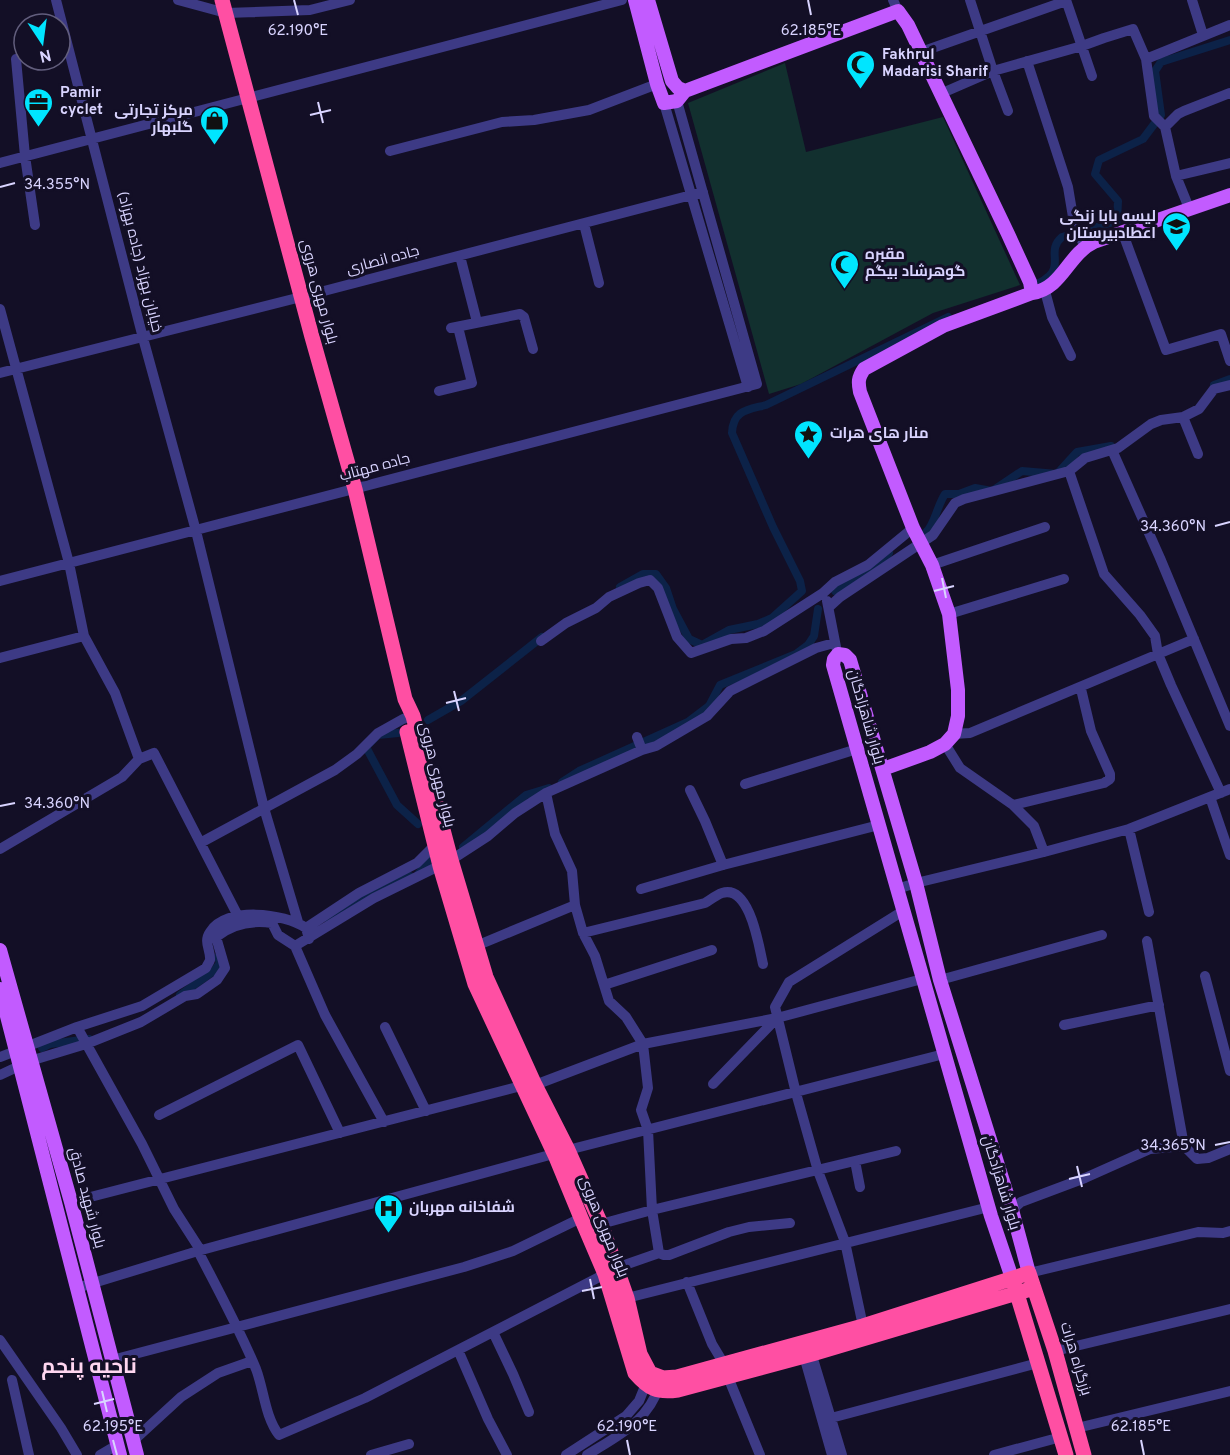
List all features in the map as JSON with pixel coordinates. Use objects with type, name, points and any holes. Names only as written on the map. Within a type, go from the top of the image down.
[{"type":"highway","name":"بلوار مهری هروی","points":[[224,6],[301,297],[355,489],[405,699],[435,845],[446,863],[528,1086]]},
{"type":"highway","name":"بلوار مهری هروی","points":[[408,717],[475,984],[561,1153],[601,1224],[635,1373],[654,1382]]},
{"type":"highway","name":"بلوار مهری هروی","points":[[561,1153],[581,1218],[627,1298],[640,1354],[654,1382]]},
{"type":"highway","points":[[806,1349],[862,1326],[1032,1280]]},
{"type":"highway","name":"بزرگراه هرات","points":[[1032,1280],[1055,1351],[1084,1455]]},
{"type":"highway","points":[[654,1382],[726,1370],[806,1349],[1014,1285]]},
{"type":"highway","points":[[1014,1285],[1066,1455]]},
{"type":"main road","points":[[635,0],[657,84],[675,98]]},
{"type":"main road","points":[[648,0],[672,81],[678,88],[675,98]]},
{"type":"main road","points":[[675,98],[894,3],[908,25],[1036,289]]},
{"type":"main road","points":[[883,769],[930,752],[949,739],[958,716],[958,690],[949,614],[932,565],[913,528],[860,392],[859,376],[864,369],[943,326],[1059,278],[1080,237],[1122,231],[1230,195]]},
{"type":"main road","name":"بلوار شاهزادگان","points":[[1014,1285],[922,979],[833,665],[836,649],[850,660],[916,883],[940,980],[1032,1280]]},
{"type":"main road","name":"بلوار شهید صادق","points":[[0,950],[77,1288],[118,1450]]},
{"type":"main road","name":"بلوار شهید صادق","points":[[0,989],[21,1048]]},
{"type":"main road","name":"بلوار شهید صادق","points":[[25,1063],[71,1202],[137,1455]]},
{"type":"street","name":"خیابان بهزاد (جاده بهزاد)","points":[[56,0],[143,338],[196,531],[264,808],[302,925],[309,939]]},
{"type":"street","points":[[178,0],[224,6],[310,10],[350,0]]},
{"type":"street","points":[[0,163],[622,0]]},
{"type":"street","points":[[970,0],[1008,111]]},
{"type":"street","points":[[921,52],[1066,0],[1092,76]]},
{"type":"street","points":[[1192,0],[1203,35]]},
{"type":"street","points":[[1146,59],[1230,25]]},
{"type":"street","points":[[940,94],[993,71],[1083,46],[1133,29],[1146,59],[1154,116],[1165,128],[1176,176],[1188,208]]},
{"type":"street","points":[[1027,61],[1068,187],[1080,237]]},
{"type":"street","points":[[16,72],[35,225]]},
{"type":"street","points":[[390,151],[502,122],[534,120],[590,110],[657,84]]},
{"type":"street","points":[[1165,128],[1178,114],[1230,93]]},
{"type":"street","points":[[675,98],[698,194]]},
{"type":"street","points":[[1176,176],[1230,163]]},
{"type":"street","name":"جاده انصاری","points":[[0,373],[698,194]]},
{"type":"street","name":"جاده مهتاب","points":[[0,581],[753,386],[698,194]]},
{"type":"street","points":[[584,224],[599,283]]},
{"type":"street","points":[[1122,231],[1166,350],[1226,332],[1230,361]]},
{"type":"street","points":[[460,256],[477,322]]},
{"type":"street","points":[[1036,289],[1071,356]]},
{"type":"street","points":[[0,309],[69,563],[84,636],[115,693],[139,759]]},
{"type":"street","points":[[439,391],[472,382],[455,327],[520,314],[524,317],[533,349]]},
{"type":"street","points":[[829,607],[840,597],[933,535],[956,503],[1069,471],[1084,458],[1112,450],[1151,424],[1183,417],[1199,409],[1214,389],[1230,386]]},
{"type":"street","points":[[1183,417],[1198,454]]},
{"type":"street","points":[[1112,450],[1230,726]]},
{"type":"street","points":[[1069,471],[1104,574],[1155,636],[1158,654],[1220,793],[1230,855]]},
{"type":"street","points":[[932,565],[1045,527]]},
{"type":"street","points":[[541,641],[566,623],[596,608],[609,597],[650,580],[658,588],[677,637],[691,653],[731,639],[746,638],[764,631],[835,582],[868,565],[913,528]]},
{"type":"street","points":[[949,614],[1064,579]]},
{"type":"street","points":[[295,946],[374,898],[446,863],[488,836],[515,813],[546,793],[642,750],[656,746],[707,716],[730,691],[816,648],[836,649],[829,607],[823,592]]},
{"type":"street","points":[[0,658],[84,636]]},
{"type":"street","points":[[1044,852],[1034,826],[1014,805],[960,768],[949,739],[970,733],[1081,688],[1194,639]]},
{"type":"street","points":[[1014,805],[1104,783],[1110,779],[1110,774],[1091,730],[1081,688]]},
{"type":"street","points":[[202,842],[335,770],[357,754],[378,734],[408,717]]},
{"type":"street","points":[[637,737],[642,750]]},
{"type":"street","points":[[745,784],[857,749]]},
{"type":"street","points":[[0,849],[122,777],[139,759],[154,753],[202,842],[238,916]]},
{"type":"street","points":[[690,790],[723,865]]},
{"type":"street","points":[[546,793],[555,834],[572,871],[575,905],[583,933],[595,956],[609,1000],[626,1017],[644,1044],[648,1088],[641,1110],[648,1130],[652,1210],[659,1253]]},
{"type":"street","points":[[897,889],[1129,829],[1220,793]]},
{"type":"street","points":[[641,889],[723,865],[879,825]]},
{"type":"street","points":[[1129,829],[1149,912]]},
{"type":"street","points":[[0,1076],[142,1006],[206,968],[210,959],[207,939],[210,930],[224,922],[238,916],[265,914],[302,925],[417,863],[435,845]]},
{"type":"street","points":[[583,933],[705,903],[722,893],[729,892],[745,903],[763,964]]},
{"type":"street","points":[[476,946],[575,905]]},
{"type":"street","points":[[862,1326],[845,1242],[818,1171],[775,1007],[789,982],[903,911]]},
{"type":"street","points":[[0,1057],[21,1048],[82,1037],[141,1022],[186,996],[197,994],[217,981],[225,968],[216,937],[227,929],[256,921],[272,923],[278,935],[295,946],[325,1015],[384,1122]]},
{"type":"street","points":[[940,980],[1102,935]]},
{"type":"street","points":[[1147,940],[1184,1146],[1197,1159],[1208,1158],[1230,1149]]},
{"type":"street","points":[[604,985],[712,950]]},
{"type":"street","points":[[1205,976],[1230,1071]]},
{"type":"street","points":[[71,1202],[528,1086],[644,1044],[777,1018],[922,979]]},
{"type":"street","points":[[1064,1025],[1159,1005]]},
{"type":"street","points":[[713,1084],[777,1018]]},
{"type":"street","points":[[385,1027],[426,1111]]},
{"type":"street","points":[[82,1037],[107,1079],[237,1326],[279,1435],[364,1398],[610,1271],[659,1253],[669,1255],[749,1227],[790,1223]]},
{"type":"street","points":[[159,1114],[298,1045],[340,1133]]},
{"type":"street","points":[[77,1288],[199,1251],[561,1153],[944,1054]]},
{"type":"street","points":[[1012,1210],[1021,1202],[1085,1178],[1150,1149],[1184,1146]]},
{"type":"street","points":[[601,1224],[896,1151]]},
{"type":"street","points":[[855,1161],[860,1186]]},
{"type":"street","points":[[627,1298],[989,1207]]},
{"type":"street","points":[[112,1360],[464,1267],[513,1251],[581,1218]]},
{"type":"street","points":[[1032,1280],[1198,1232],[1230,1231]]},
{"type":"street","points":[[687,1282],[760,1455]]},
{"type":"street","points":[[1055,1351],[1230,1309]]},
{"type":"street","points":[[493,1332],[529,1412]]},
{"type":"street","points":[[0,1340],[77,1455]]},
{"type":"street","points":[[806,1349],[842,1455]]},
{"type":"street","points":[[806,1349],[832,1455]]},
{"type":"street","points":[[458,1350],[488,1419],[507,1455]]},
{"type":"street","points":[[133,1441],[181,1397],[218,1373],[252,1361]]},
{"type":"street","points":[[831,1418],[1038,1363]]},
{"type":"street","points":[[0,1383],[24,1375]]},
{"type":"street","points":[[12,1380],[29,1455]]},
{"type":"street","points":[[566,1455],[626,1416],[654,1382]]},
{"type":"street","points":[[587,1455],[636,1424],[649,1408],[654,1382]]},
{"type":"street","points":[[1077,1428],[1230,1391]]},
{"type":"street","points":[[994,1455],[1061,1437]]},
{"type":"street","points":[[371,1455],[409,1444]]},
{"type":"street","points":[[100,1455],[118,1450]]},
{"type":"green space","points":[[785,63],[806,152],[943,117],[1020,285],[933,313],[801,384],[769,394],[688,103]]},
{"type":"waterway","points":[[1030,287],[1051,274],[1054,268],[1057,243],[1062,237],[1117,221],[1118,201],[1095,174],[1099,160],[1143,139],[1161,115],[1155,71],[1161,62],[1230,40]]},
{"type":"waterway","points":[[620,587],[643,574],[656,574],[666,588],[673,609],[689,639],[702,645],[729,630],[758,624],[772,618],[802,591],[800,581],[773,527],[732,433],[735,420],[742,412],[766,405],[948,317]]},
{"type":"waterway","points":[[1214,385],[1230,379]]},
{"type":"waterway","points":[[926,532],[945,494],[959,494],[975,488],[992,491],[1022,471],[1057,474],[1077,452],[1111,446]]},
{"type":"waterway","points":[[835,591],[878,567],[889,553]]},
{"type":"waterway","points":[[562,782],[579,771],[688,722],[709,706],[720,685],[796,654],[808,645],[814,636],[818,609]]},
{"type":"waterway","points":[[428,720],[461,701],[542,637]]},
{"type":"waterway","points":[[398,733],[378,735],[366,747],[397,805],[418,824]]},
{"type":"waterway","points":[[463,847],[526,795],[549,788]]},
{"type":"waterway","points":[[419,873],[430,860]]},
{"type":"waterway","points":[[329,920],[368,895],[410,876]]},
{"type":"waterway","points":[[180,995],[214,971],[220,963],[218,957]]},
{"type":"waterway","points":[[42,1048],[50,1044],[89,1039]]},
{"type":"place","name":"Fakhrul Madarisi Sharif","points":[[861,90]]},
{"type":"place","name":"Pamir cyclet","points":[[39,128]]},
{"type":"place","name":"مرکز تجارتی گلبهار","points":[[214,146]]},
{"type":"place","name":"لیسه بابا زنگی اعطادبیرستان","points":[[1177,252]]},
{"type":"place","name":"مقبره گوهرشاد بیگم","points":[[844,290]]},
{"type":"place","name":"منار های هرات","points":[[809,460]]},
{"type":"place","name":"شفاخانه مهربان","points":[[388,1234]]},
{"type":"district","name":"ناحیه پنجم","points":[[89,1367]]}]
